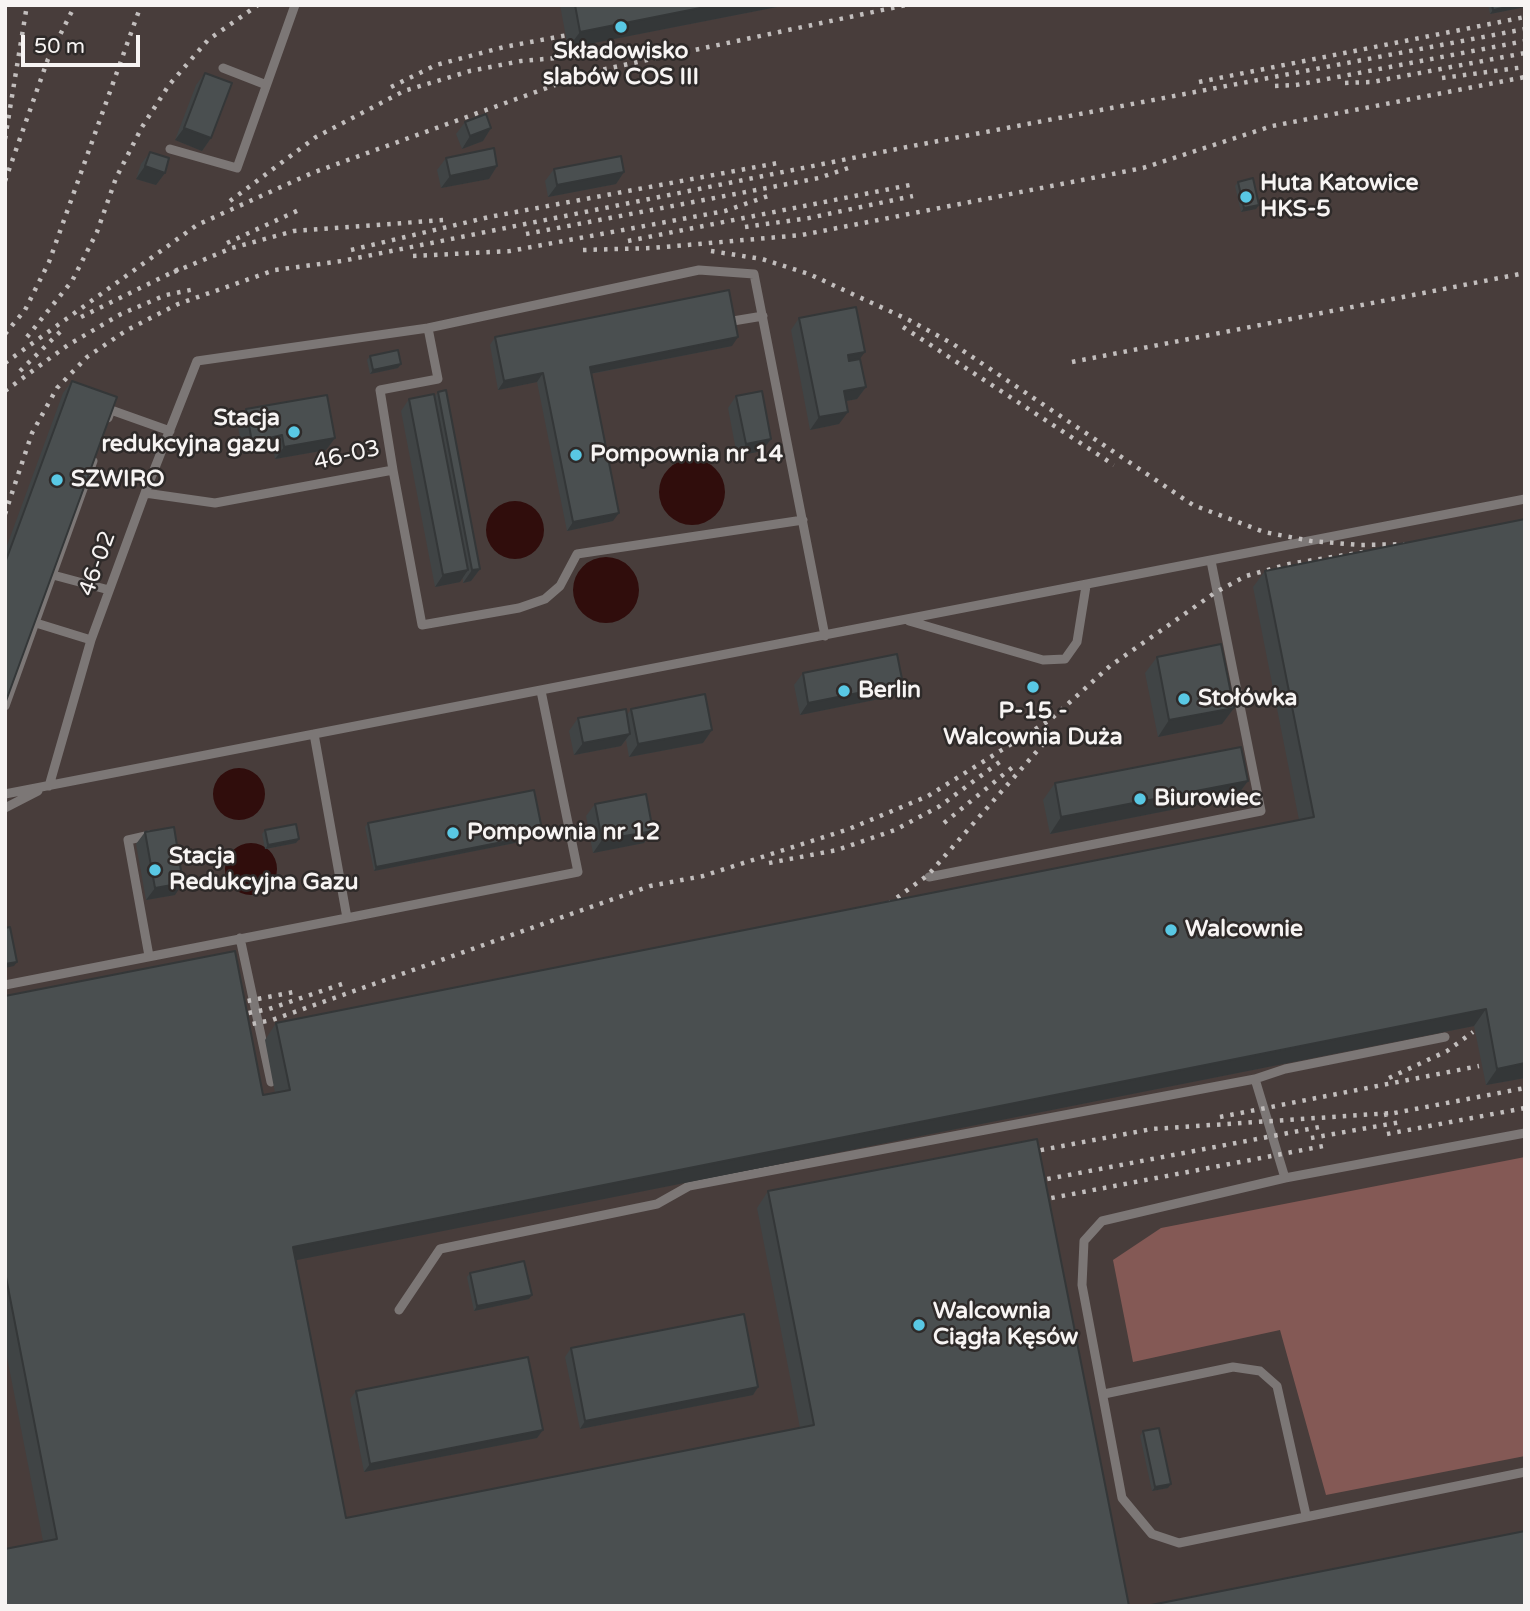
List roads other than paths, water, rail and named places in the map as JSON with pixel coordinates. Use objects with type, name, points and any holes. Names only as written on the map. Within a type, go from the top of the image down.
[{"type":"lane","points":[[170,149],[237,168],[264,83],[295,5]]},
{"type":"lane","points":[[223,68],[264,83]]},
{"type":"lane","points":[[428,328],[699,270],[754,274],[825,636]]},
{"type":"lane","points":[[733,321],[763,316]]},
{"type":"lane","name":"46-02","points":[[49,786],[91,640],[197,361],[428,328]]},
{"type":"lane","name":"46-03","points":[[145,493],[215,503],[393,470],[380,390],[438,379],[428,328]]},
{"type":"lane","points":[[107,423],[111,410],[170,430]]},
{"type":"lane","points":[[5,706],[98,448]]},
{"type":"lane","points":[[393,470],[422,625],[519,608],[545,599],[560,586],[577,554],[803,520]]},
{"type":"lane","points":[[5,794],[1525,499]]},
{"type":"lane","points":[[929,877],[1261,811],[1211,561]]},
{"type":"lane","points":[[53,575],[110,590]]},
{"type":"lane","points":[[907,620],[1043,660],[1065,659],[1077,642],[1086,586]]},
{"type":"lane","points":[[36,623],[91,640]]},
{"type":"lane","points":[[5,985],[578,872],[541,691]]},
{"type":"lane","points":[[314,734],[347,918]]},
{"type":"lane","points":[[5,808],[49,786]]},
{"type":"lane","points":[[149,956],[128,840],[154,834]]},
{"type":"lane","points":[[240,938],[271,1082]]},
{"type":"lane","points":[[398,1310],[440,1250],[657,1205],[690,1186],[1255,1079],[1285,1069],[1445,1037]]},
{"type":"lane","points":[[1255,1079],[1285,1178]]},
{"type":"lane","points":[[1525,1133],[1285,1178],[1102,1221],[1084,1241],[1082,1285],[1122,1498],[1152,1534],[1180,1543],[1525,1472]]},
{"type":"lane","points":[[1104,1394],[1233,1367],[1260,1371],[1278,1386],[1306,1515]]},
{"type":"railway","points":[[5,139],[27,5]]},
{"type":"railway","points":[[5,181],[48,59],[75,5]]},
{"type":"railway","points":[[5,334],[25,310],[49,262],[141,5]]},
{"type":"railway","points":[[27,337],[72,281],[97,232],[116,178],[142,127],[169,85],[208,40],[258,5]]},
{"type":"railway","points":[[5,363],[197,225],[312,173],[591,72],[906,5]]},
{"type":"railway","points":[[1199,82],[1525,17]]},
{"type":"railway","points":[[5,514],[32,433],[57,388],[87,357],[127,330],[178,304],[275,270],[342,261],[907,147],[1525,29]]},
{"type":"railway","points":[[391,87],[436,65],[504,47],[573,34]]},
{"type":"railway","points":[[1275,86],[1296,85],[1525,41]]},
{"type":"railway","points":[[230,201],[316,137],[404,91],[470,71],[521,61],[662,49]]},
{"type":"railway","points":[[1345,83],[1372,82],[1525,53]]},
{"type":"railway","points":[[1442,78],[1525,67]]},
{"type":"railway","points":[[583,250],[652,248],[802,235],[1143,168],[1272,126],[1525,77]]},
{"type":"railway","points":[[351,250],[489,217],[783,162]]},
{"type":"railway","points":[[526,234],[819,178],[854,166]]},
{"type":"railway","points":[[628,241],[910,185]]},
{"type":"railway","points":[[413,256],[510,251],[725,211],[771,195]]},
{"type":"railway","points":[[745,227],[809,218],[913,196]]},
{"type":"railway","points":[[227,243],[299,210]]},
{"type":"railway","points":[[174,272],[232,248],[294,231],[444,220]]},
{"type":"railway","points":[[711,251],[762,259],[809,274],[909,320],[953,344],[1193,505],[1264,532],[1311,541],[1359,545],[1418,544]]},
{"type":"railway","points":[[81,317],[181,268]]},
{"type":"railway","points":[[1072,362],[1525,273]]},
{"type":"railway","points":[[5,391],[68,345],[121,314],[166,295],[195,289]]},
{"type":"railway","points":[[903,327],[1114,465]]},
{"type":"railway","points":[[20,371],[63,329]]},
{"type":"railway","points":[[232,1028],[272,1020],[650,886],[703,876],[849,829],[928,796],[1050,720],[1110,666],[1216,592],[1246,576],[1289,564],[1363,552]]},
{"type":"railway","points":[[880,910],[928,875],[1053,733]]},
{"type":"railway","points":[[769,863],[837,850],[895,830],[940,806],[1005,758]]},
{"type":"railway","points":[[944,823],[1014,766]]},
{"type":"railway","points":[[228,1017],[269,1009],[342,984]]},
{"type":"railway","points":[[227,1005],[299,991]]},
{"type":"railway","points":[[1389,1078],[1447,1051],[1473,1032]]},
{"type":"railway","points":[[1220,1117],[1479,1066]]},
{"type":"railway","points":[[1384,1115],[1525,1088]]},
{"type":"railway","points":[[1387,1134],[1525,1108]]},
{"type":"railway","points":[[1020,1154],[1152,1129],[1391,1113]]},
{"type":"railway","points":[[1311,1138],[1401,1122]]},
{"type":"railway","points":[[1037,1181],[1325,1126]]},
{"type":"railway","points":[[1041,1200],[1329,1145]]},
{"type":"place","name":"Składowisko slabów COS III","points":[[621,27]]},
{"type":"place","name":"Huta Katowice HKS-5","points":[[1246,197]]},
{"type":"place","name":"Stacja redukcyjna gazu","points":[[294,432]]},
{"type":"place","name":"Pompownia nr 14","points":[[576,455]]},
{"type":"place","name":"SZWIRO","points":[[57,480]]},
{"type":"place","name":"P-15 - Walcownia Duża","points":[[1033,687]]},
{"type":"place","name":"Berlin","points":[[844,691]]},
{"type":"place","name":"Stołówka","points":[[1184,699]]},
{"type":"place","name":"Biurowiec","points":[[1140,799]]},
{"type":"place","name":"Pompownia nr 12","points":[[453,833]]},
{"type":"place","name":"Stacja Redukcyjna Gazu","points":[[155,870]]},
{"type":"place","name":"Walcownie","points":[[1171,930]]},
{"type":"place","name":"Walcownia Ciągła Kęsów","points":[[919,1325]]}]
